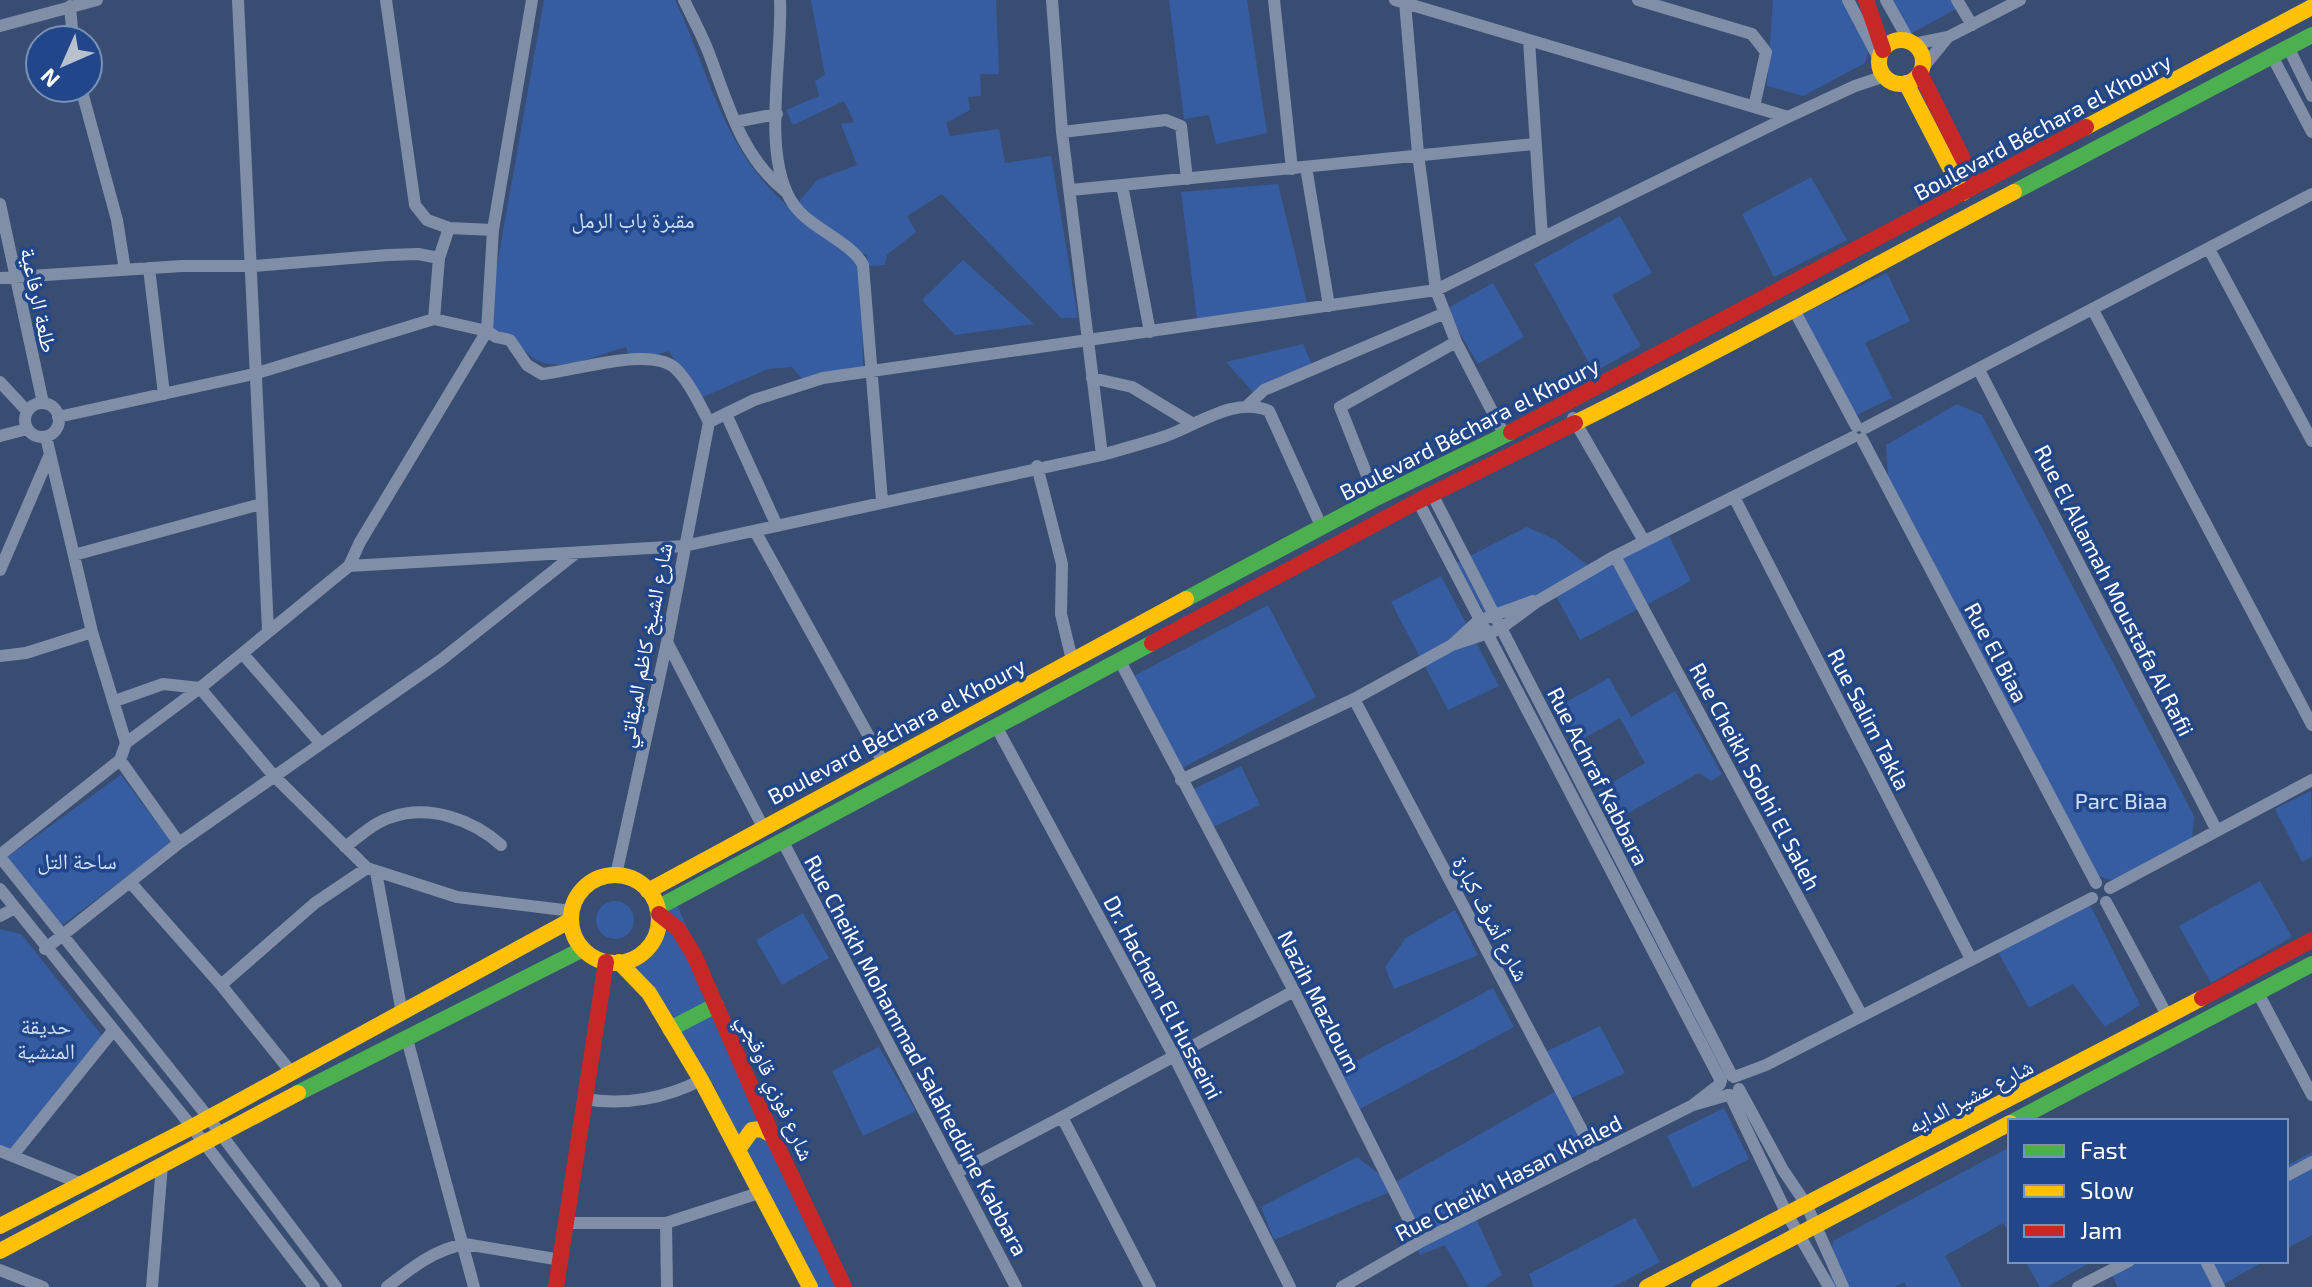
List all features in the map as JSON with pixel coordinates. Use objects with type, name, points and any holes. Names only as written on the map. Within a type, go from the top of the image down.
[{"type":"main road","points":[[1868,0],[1881,36],[1881,62],[1895,83],[1916,76]]},
{"type":"main road","points":[[1868,0],[1922,56],[1916,76],[1969,189]]},
{"type":"main road","name":"Boulevard Béchara el Khoury","points":[[648,891],[1376,498],[1565,405],[2312,7]]},
{"type":"main road","name":"Boulevard Béchara el Khoury","points":[[658,911],[1425,498],[1574,421],[1699,362],[1793,308],[2312,35]]},
{"type":"main road","points":[[1881,62],[1907,42]]},
{"type":"main road","points":[[2110,114],[2122,135]]},
{"type":"main road","points":[[0,1226],[83,1185],[402,1013],[571,916],[582,889],[603,876],[616,875],[639,882],[648,891],[658,911],[658,928],[644,951],[613,962]]},
{"type":"main road","name":"شارع فوزي قاوقجي","points":[[658,911],[687,940],[772,1135],[844,1287]]},
{"type":"main road","points":[[571,916],[583,949],[613,962],[649,993],[739,1148],[810,1287]]},
{"type":"main road","name":"شارع عشير الدايه","points":[[1647,1287],[2312,940]]},
{"type":"main road","points":[[0,1251],[219,1133],[583,949]]},
{"type":"main road","points":[[556,1287],[585,1099],[613,962]]},
{"type":"main road","name":"شارع عشير الدايه","points":[[2018,1119],[2312,964]]},
{"type":"main road","points":[[670,1029],[716,1005]]},
{"type":"main road","name":"شارع عشير الدايه","points":[[1699,1287],[2008,1124]]},
{"type":"main road","points":[[739,1148],[744,1135],[753,1128],[761,1127],[772,1135]]},
{"type":"street","points":[[0,26],[97,0]]},
{"type":"street","points":[[238,0],[268,630]]},
{"type":"street","points":[[386,0],[415,205],[427,220],[449,228],[493,230]]},
{"type":"street","points":[[336,1287],[208,1117],[61,937],[0,856],[120,760],[126,743],[243,654],[268,630],[349,566],[360,542],[487,331],[493,230],[532,0]]},
{"type":"street","points":[[684,0],[707,48],[735,122],[758,167],[785,191]]},
{"type":"street","points":[[780,0],[779,175],[785,191],[802,216],[860,259],[873,370],[882,501]]},
{"type":"street","points":[[1052,0],[1062,132],[1102,455]]},
{"type":"street","points":[[1274,0],[1292,169]]},
{"type":"street","points":[[1638,0],[1752,34],[1766,52],[1754,107]]},
{"type":"street","points":[[58,417],[254,374],[434,319],[487,331],[512,342],[527,365],[542,374],[637,358],[666,361],[687,384],[709,422],[784,388],[873,370],[1436,290],[1855,86],[1881,62],[1848,0]]},
{"type":"street","points":[[1886,0],[1907,42],[1948,37],[2020,0]]},
{"type":"street","points":[[1957,0],[1972,25]]},
{"type":"street","points":[[1504,434],[1456,342],[1436,290],[1400,1],[1788,117]]},
{"type":"street","points":[[70,6],[72,24]]},
{"type":"street","points":[[1916,76],[1948,37]]},
{"type":"street","points":[[1529,41],[1542,237]]},
{"type":"street","points":[[2288,47],[2312,96]]},
{"type":"street","points":[[2272,56],[2312,132]]},
{"type":"street","points":[[85,104],[117,220],[125,270]]},
{"type":"street","points":[[735,122],[777,114]]},
{"type":"street","points":[[1062,132],[1166,120],[1177,122],[1181,126],[1187,179]]},
{"type":"street","points":[[1071,190],[1534,144]]},
{"type":"street","points":[[1306,167],[1329,306]]},
{"type":"street","points":[[1122,185],[1150,332]]},
{"type":"street","points":[[1452,645],[1500,629],[1538,601],[1615,556],[2309,197]]},
{"type":"street","name":"طلعة الرفاعية","points":[[0,204],[43,403]]},
{"type":"street","points":[[434,319],[439,258],[449,228]]},
{"type":"street","points":[[2209,249],[2312,441]]},
{"type":"street","points":[[0,278],[149,268],[253,266],[388,255],[418,254],[439,258]]},
{"type":"street","points":[[149,268],[164,394]]},
{"type":"street","name":"Rue El Biaa","points":[[1793,308],[2096,883]]},
{"type":"street","points":[[2093,310],[2312,725]]},
{"type":"street","points":[[1245,408],[1264,390],[1445,313]]},
{"type":"street","points":[[1376,498],[1340,407],[1456,342]]},
{"type":"street","name":"Rue El Allamah Moustafa Al Rafii","points":[[1979,370],[2216,829]]},
{"type":"street","points":[[1092,378],[1132,387],[1193,424]]},
{"type":"street","points":[[0,382],[27,411],[27,429],[35,436],[46,437],[54,432],[58,417],[53,408],[43,403],[27,411]]},
{"type":"street","points":[[349,566],[684,546],[1037,466],[1102,455],[1258,405],[1269,411],[1322,528]]},
{"type":"street","points":[[1565,405],[1644,541]]},
{"type":"street","points":[[726,414],[777,526]]},
{"type":"street","name":"شارع الشيخ كاظم الميقاتي","points":[[616,875],[667,642],[709,422]]},
{"type":"street","points":[[0,436],[27,429]]},
{"type":"street","points":[[46,437],[92,632],[126,743]]},
{"type":"street","points":[[0,570],[50,454]]},
{"type":"street","points":[[1037,466],[1062,564],[1061,614],[1072,660]]},
{"type":"street","name":"Rue Salim Takla","points":[[1734,497],[1971,959]]},
{"type":"street","name":"Rue Achraf Kabbara","points":[[1425,498],[1493,615],[1730,1086],[1787,1214],[1829,1287]]},
{"type":"street","name":"Rue Achraf Kabbara","points":[[1425,498],[1478,621],[1730,1086],[1806,1204],[1843,1287]]},
{"type":"street","points":[[74,555],[261,504]]},
{"type":"street","points":[[755,531],[883,762]]},
{"type":"street","points":[[45,949],[179,843],[441,660],[576,553]]},
{"type":"street","name":"Rue Cheikh Sobhi El Saleh","points":[[1615,556],[1862,1016]]},
{"type":"street","points":[[1181,780],[1354,699],[1452,645],[1478,621],[1538,601]]},
{"type":"street","points":[[0,656],[26,653],[92,632]]},
{"type":"street","points":[[667,642],[763,827]]},
{"type":"street","points":[[243,654],[321,744]]},
{"type":"street","name":"Nazih Mazloum","points":[[1121,663],[1294,991],[1420,1242]]},
{"type":"street","points":[[115,701],[163,684],[200,688],[273,775],[332,836],[371,870],[457,897],[571,916]]},
{"type":"street","name":"شارع أشرف كبارة","points":[[1354,699],[1595,1155]]},
{"type":"street","name":"Dr. Hachem El Husseini","points":[[997,728],[1174,1056],[1290,1287]]},
{"type":"street","points":[[120,760],[179,843]]},
{"type":"street","points":[[2168,1017],[2106,902],[2110,888],[2312,780]]},
{"type":"street","points":[[345,847],[392,817],[417,813],[467,822],[484,830],[501,845]]},
{"type":"street","name":"Rue Cheikh Mohammad Salaheddine Kabbara","points":[[783,842],[1016,1287]]},
{"type":"street","points":[[221,985],[315,903],[371,870]]},
{"type":"street","points":[[371,870],[402,1013]]},
{"type":"street","points":[[130,882],[221,985],[291,1072]]},
{"type":"street","points":[[2106,902],[2092,898],[2091,892],[2096,883],[2110,888]]},
{"type":"street","points":[[0,889],[45,949],[192,1127],[314,1287]]},
{"type":"street","name":"Rue Cheikh Hasan Khaled","points":[[1342,1287],[1420,1242],[1693,1105],[2092,898]]},
{"type":"street","points":[[0,916],[15,908]]},
{"type":"street","points":[[956,1173],[1294,991]]},
{"type":"street","points":[[2258,993],[2312,1095]]},
{"type":"street","points":[[83,1185],[6,1153],[112,1032]]},
{"type":"street","points":[[407,1039],[465,1244],[474,1287]]},
{"type":"street","points":[[585,1099],[605,1102],[659,1096],[701,1080]]},
{"type":"street","points":[[1062,1117],[1150,1287]]},
{"type":"street","points":[[2288,1175],[2312,1162]]},
{"type":"street","points":[[152,1287],[162,1165]]},
{"type":"street","points":[[568,1223],[666,1223],[762,1192]]},
{"type":"street","points":[[666,1223],[667,1287]]},
{"type":"street","points":[[387,1287],[440,1250],[465,1244],[561,1260]]},
{"type":"street","points":[[2078,1287],[2125,1263]]},
{"type":"street","points":[[2207,1263],[2219,1287]]},
{"type":"street","points":[[0,1270],[43,1287]]},
{"type":"green space","name":"مقبرة باب الرمل","points":[[544,0],[675,0],[734,138],[768,187],[792,210],[817,180],[857,165],[841,124],[854,122],[844,101],[793,125],[786,110],[819,96],[815,81],[825,75],[811,0],[996,0],[999,74],[980,74],[981,96],[968,97],[970,110],[946,123],[950,136],[999,129],[1005,163],[1051,156],[1078,318],[1061,318],[942,194],[907,216],[916,232],[887,255],[885,265],[868,266],[867,254],[861,254],[863,368],[803,380],[792,367],[768,369],[698,399],[669,351],[631,362],[626,347],[581,361],[553,364],[540,361],[528,353],[517,340],[484,339]]},
{"type":"green space","points":[[1169,0],[1247,0],[1267,133],[1216,144],[1209,115],[1184,119]]},
{"type":"green space","points":[[1773,0],[1844,0],[1869,50],[1865,63],[1803,96],[1767,86]]},
{"type":"green space","points":[[1891,0],[1953,0],[1958,8],[1910,34]]},
{"type":"green space","points":[[1811,177],[1847,240],[1774,277],[1742,214]]},
{"type":"green space","points":[[1278,184],[1309,311],[1198,326],[1181,192]]},
{"type":"green space","points":[[1620,216],[1652,273],[1612,295],[1641,346],[1594,372],[1534,264]]},
{"type":"green space","points":[[963,260],[1034,324],[955,335],[922,300]]},
{"type":"green space","points":[[1887,273],[1910,321],[1865,343],[1892,398],[1848,419],[1798,316]]},
{"type":"green space","points":[[1493,283],[1524,337],[1478,364],[1446,309]]},
{"type":"green space","points":[[1303,344],[1313,367],[1253,392],[1226,362]]},
{"type":"green space","name":"Parc Biaa","points":[[1957,404],[1982,415],[2194,816],[2192,841],[2122,883],[2098,876],[1888,476],[1886,445]]},
{"type":"green space","points":[[1527,527],[1556,540],[1591,568],[1669,536],[1691,581],[1580,640],[1554,592],[1491,624],[1456,563]]},
{"type":"green space","points":[[1441,576],[1499,686],[1448,710],[1391,602]]},
{"type":"green space","points":[[1268,605],[1316,697],[1182,768],[1134,676]]},
{"type":"green space","points":[[1609,678],[1631,717],[1675,691],[1722,774],[1711,781],[1699,773],[1611,823],[1594,793],[1645,763],[1620,718],[1574,744],[1554,709]]},
{"type":"green space","points":[[1241,766],[1260,805],[1213,827],[1194,789]]},
{"type":"green space","name":"ساحة التل","points":[[121,775],[172,843],[61,926],[6,858]]},
{"type":"green space","points":[[2311,791],[2312,857],[2302,862],[2275,809]]},
{"type":"green space","points":[[2260,881],[2292,937],[2211,983],[2179,926]]},
{"type":"green space","points":[[671,891],[843,1287],[803,1287],[714,1085],[629,964],[646,946]]},
{"type":"green space","points":[[615,901],[628,907],[634,920],[628,933],[615,939],[602,933],[596,920],[602,907]]},
{"type":"green space","points":[[2089,903],[2140,1005],[2105,1027],[2073,984],[2029,1008],[1998,952]]},
{"type":"green space","points":[[1455,910],[1478,955],[1394,989],[1385,967],[1406,938]]},
{"type":"green space","points":[[803,913],[829,958],[782,985],[756,940]]},
{"type":"green space","name":"حديقة المنشية","points":[[0,929],[21,934],[104,1038],[14,1151],[0,1146]]},
{"type":"green space","points":[[1493,988],[1514,1027],[1354,1112],[1334,1073]]},
{"type":"green space","points":[[1600,1026],[1625,1073],[1565,1101],[1585,1149],[1469,1203],[1502,1275],[1484,1287],[1469,1287],[1445,1245],[1420,1255],[1390,1192],[1274,1240],[1261,1207],[1357,1157],[1392,1184],[1556,1091],[1541,1054]]},
{"type":"green space","points":[[879,1047],[916,1111],[863,1136],[832,1071]]},
{"type":"green space","points":[[1724,1108],[1749,1159],[1693,1188],[1667,1136]]},
{"type":"green space","points":[[2008,1148],[2008,1231],[2003,1223],[1945,1256],[1962,1287],[1907,1287],[1904,1282],[1895,1287],[1829,1287],[1833,1241]]},
{"type":"green space","points":[[2312,1152],[2312,1235],[2288,1248],[2288,1165]]},
{"type":"green space","points":[[1635,1218],[1660,1262],[1613,1287],[1534,1287],[1529,1274]]},
{"type":"green space","points":[[2026,1263],[2089,1263],[2047,1287],[2040,1287]]},
{"type":"green space","points":[[2117,1263],[2261,1263],[2218,1287],[2118,1287],[2108,1268]]},
{"type":"traffic: fast","points":[[2014,192],[2312,35]]},
{"type":"traffic: fast","points":[[1186,599],[1376,498],[1511,432]]},
{"type":"traffic: fast","points":[[657,908],[1152,643]]},
{"type":"traffic: fast","points":[[298,1093],[583,949]]},
{"type":"traffic: fast","points":[[2018,1119],[2312,964]]},
{"type":"traffic: fast","points":[[670,1029],[716,1005]]},
{"type":"traffic: slow","points":[[2086,127],[2312,7]]},
{"type":"traffic: slow","points":[[1901,40],[1916,47],[1923,62],[1916,77],[1901,84],[1886,77],[1879,62],[1886,47],[1901,40]]},
{"type":"traffic: slow","points":[[1906,83],[1963,193]]},
{"type":"traffic: slow","points":[[1575,423],[2014,192]]},
{"type":"traffic: slow","points":[[648,891],[1186,599]]},
{"type":"traffic: slow","points":[[615,875],[632,879],[646,888],[655,902],[659,919],[655,936],[646,950],[632,959],[615,963],[598,959],[584,950],[575,936],[571,919],[575,902],[584,888],[598,879],[615,875]]},
{"type":"traffic: slow","points":[[0,1226],[192,1127],[571,920]]},
{"type":"traffic: slow","points":[[619,962],[649,993],[701,1080],[810,1287]]},
{"type":"traffic: slow","points":[[1647,1287],[2202,998]]},
{"type":"traffic: slow","points":[[0,1251],[298,1093]]},
{"type":"traffic: slow","points":[[1699,1287],[2008,1124]]},
{"type":"traffic: slow","points":[[739,1148],[752,1130],[761,1129],[772,1135]]},
{"type":"traffic: jam","points":[[1866,0],[1883,50]]},
{"type":"traffic: jam","points":[[1920,73],[1976,185]]},
{"type":"traffic: jam","points":[[1511,432],[2086,127]]},
{"type":"traffic: jam","points":[[1152,643],[1418,501],[1575,423]]},
{"type":"traffic: jam","points":[[659,914],[678,929],[694,955],[772,1135],[844,1287]]},
{"type":"traffic: jam","points":[[2202,998],[2312,940]]},
{"type":"traffic: jam","points":[[556,1287],[606,962]]}]
